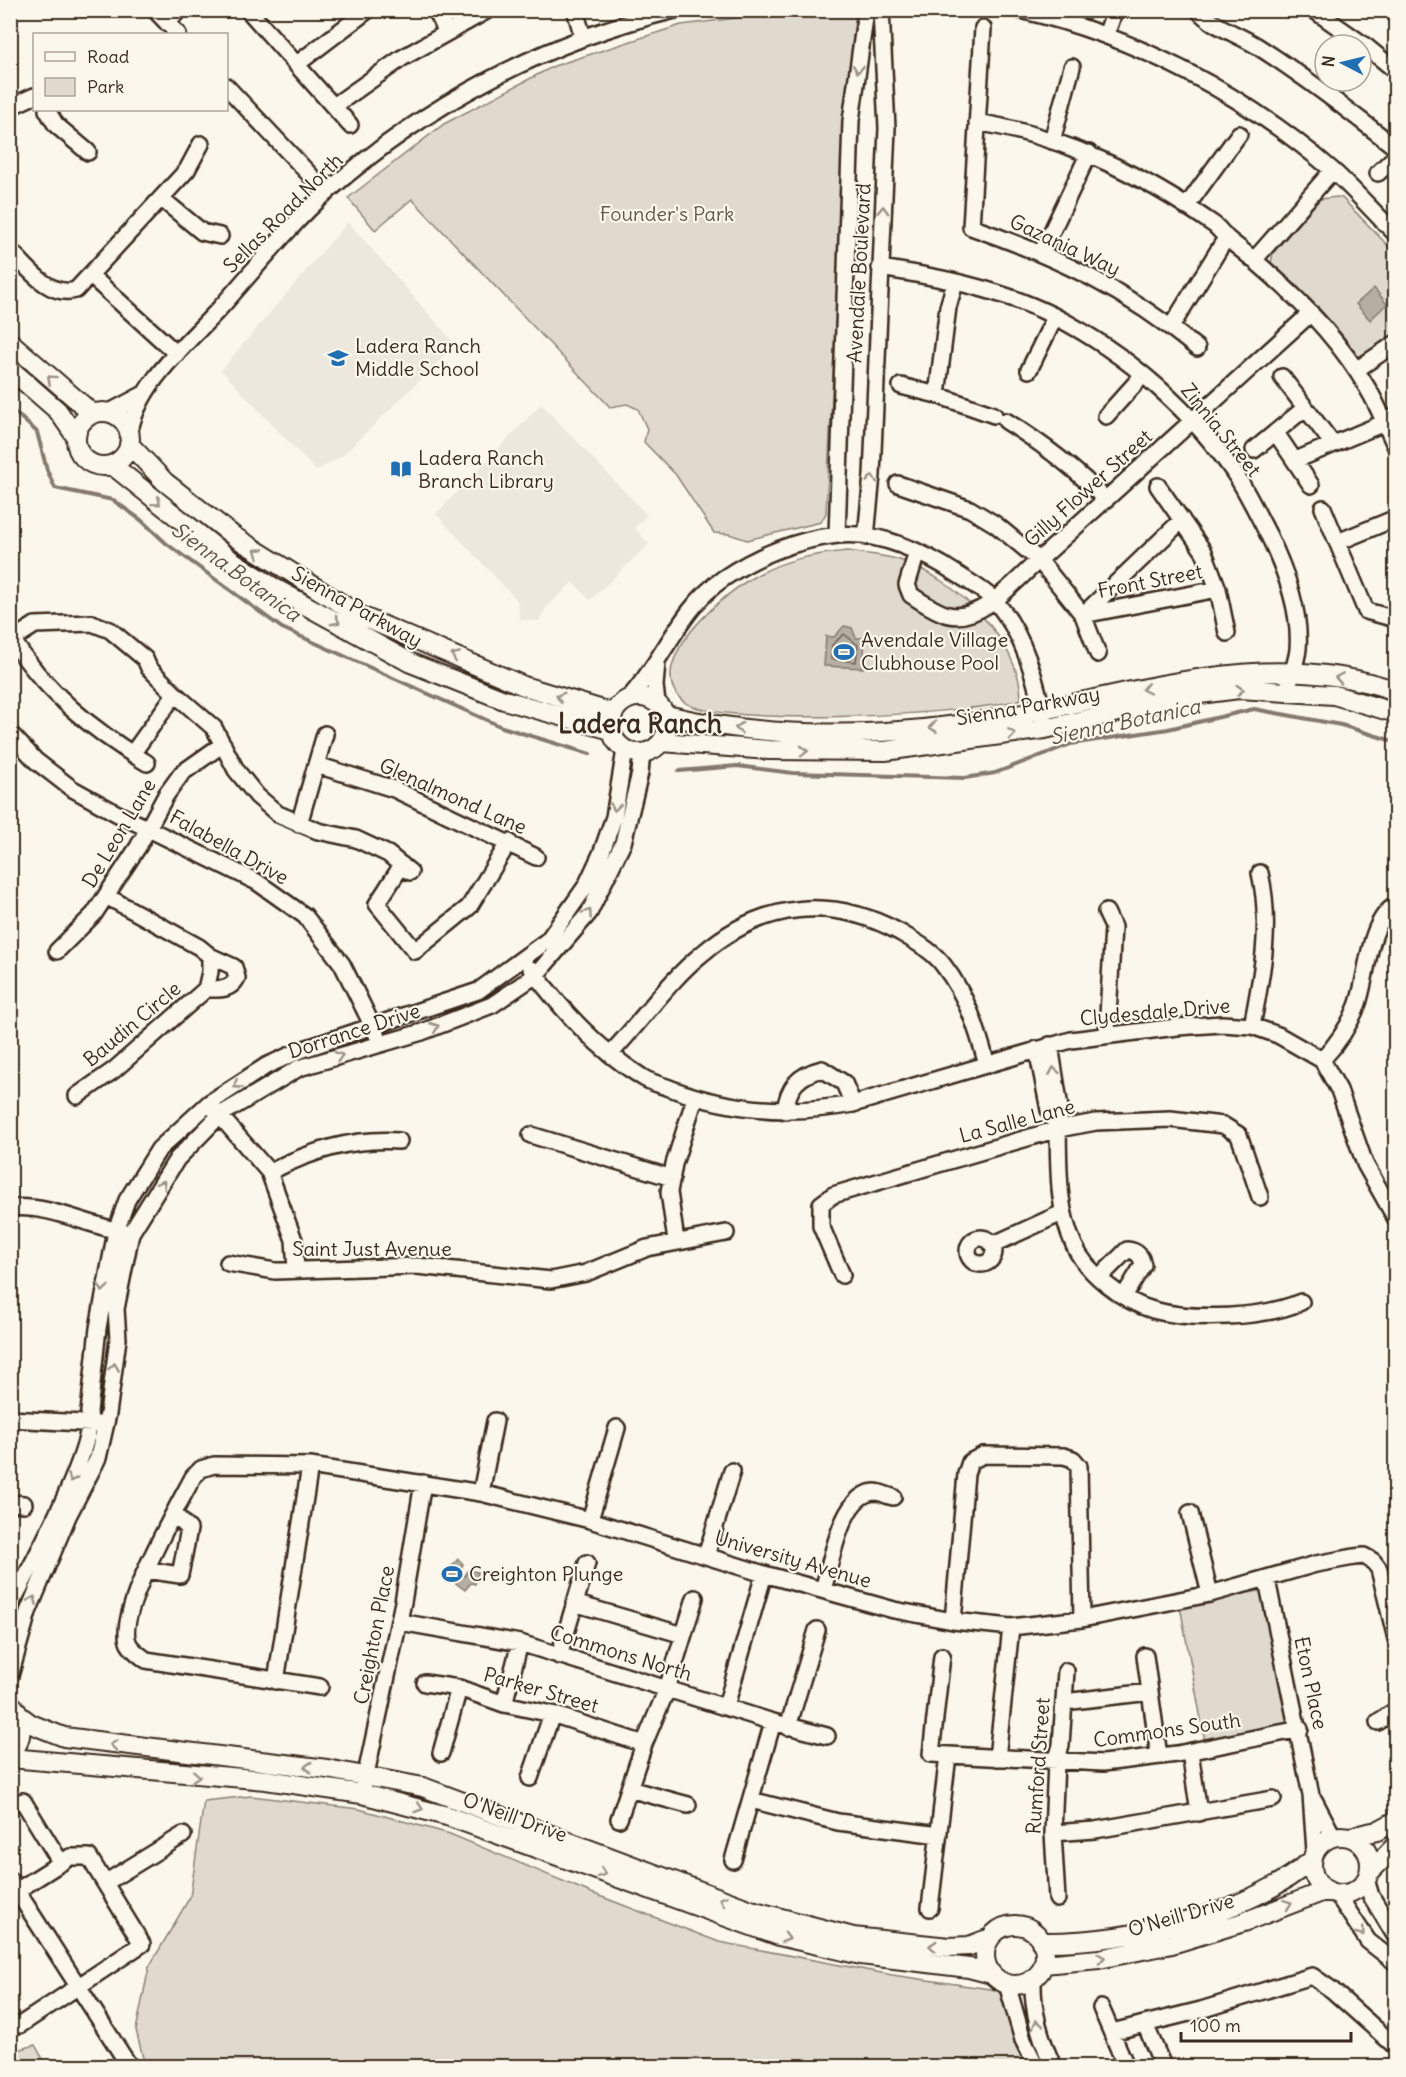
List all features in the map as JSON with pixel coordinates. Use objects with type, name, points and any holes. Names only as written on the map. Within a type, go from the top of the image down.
[{"type":"main road","name":"Sienna Parkway","points":[[10,342],[100,413],[121,419],[129,440],[165,482],[235,537],[361,616],[612,722]]},
{"type":"main road","name":"Sienna Parkway","points":[[10,369],[58,411],[76,437],[77,446],[87,461],[103,466],[112,465],[231,560],[276,589],[411,663],[504,700],[612,722]]},
{"type":"main road","points":[[76,437],[81,423],[100,413]]},
{"type":"main road","points":[[112,465],[126,453],[129,440]]},
{"type":"main road","name":"Sienna Parkway","points":[[629,698],[644,696],[662,709],[727,727],[800,733],[901,731],[964,723],[1042,710],[1211,675],[1290,681],[1364,682],[1395,691]]},
{"type":"main road","name":"Sienna Parkway","points":[[662,742],[769,750],[885,751],[1045,729],[1192,695],[1290,681],[1395,714]]},
{"type":"main road","points":[[629,698],[612,722],[614,738],[634,752],[653,750],[662,742],[668,724],[662,709]]},
{"type":"main road","name":"O'Neill Drive","points":[[15,1709],[31,1724],[64,1737],[366,1775],[423,1787],[492,1810],[751,1910],[853,1937],[927,1946],[969,1946],[990,1938],[1006,1927],[1017,1926],[1026,1928],[1041,1942],[1067,1942],[1115,1936],[1174,1924],[1256,1896],[1291,1878],[1326,1839],[1377,1831],[1395,1821]]},
{"type":"main road","name":"O'Neill Drive","points":[[15,1709],[20,1737],[10,1757],[266,1780],[362,1794],[447,1816],[779,1936],[861,1955],[969,1968],[1016,1985],[1038,1971],[1172,1944],[1332,1892],[1354,1891],[1395,1845]]},
{"type":"main road","points":[[1342,1836],[1365,1849],[1370,1860],[1367,1876]]},
{"type":"main road","points":[[1313,1855],[1314,1878],[1332,1892]]},
{"type":"main road","points":[[990,1938],[985,1957],[999,1979]]},
{"type":"main road","points":[[1038,1971],[1044,1957],[1041,1942]]},
{"type":"street","points":[[155,10],[177,33]]},
{"type":"street","points":[[167,23],[179,10]]},
{"type":"street","points":[[297,64],[368,10]]},
{"type":"street","points":[[436,10],[446,31]]},
{"type":"street","points":[[334,106],[402,58],[446,31],[488,10]]},
{"type":"street","points":[[575,10],[583,37]]},
{"type":"street","name":"Sellas Road North","points":[[129,440],[144,394],[177,354],[327,193],[394,138],[490,78],[583,37],[675,10]]},
{"type":"street","name":"Avendale Boulevard","points":[[837,535],[851,121],[866,10]]},
{"type":"street","name":"Avendale Boulevard","points":[[866,537],[872,476],[887,128],[880,10]]},
{"type":"street","points":[[1020,10],[1106,34],[1222,92],[1275,125],[1332,171],[1395,234]]},
{"type":"street","points":[[1106,34],[1115,10]]},
{"type":"street","points":[[1198,10],[1214,23],[1256,45],[1330,96],[1395,148]]},
{"type":"street","points":[[1314,10],[1368,48],[1395,71]]},
{"type":"street","points":[[254,12],[350,125]]},
{"type":"street","points":[[983,28],[977,122],[1013,128],[1089,153],[1157,187],[1216,226],[1226,238],[1255,259],[1311,313],[1391,419],[1395,447]]},
{"type":"street","points":[[1052,141],[1072,67]]},
{"type":"street","points":[[228,88],[327,193]]},
{"type":"street","points":[[10,107],[33,96]]},
{"type":"street","points":[[48,111],[56,124],[88,152]]},
{"type":"street","name":"Gazania Way","points":[[977,122],[971,227],[1094,277],[1171,327],[1197,348]]},
{"type":"street","points":[[1186,207],[1239,134]]},
{"type":"street","points":[[10,250],[54,290],[66,293],[76,290],[187,170],[201,144]]},
{"type":"street","points":[[1041,254],[1089,153]]},
{"type":"street","points":[[1378,172],[1395,156]]},
{"type":"street","points":[[1255,259],[1332,171]]},
{"type":"street","points":[[162,199],[202,232],[220,236]]},
{"type":"street","points":[[1171,327],[1226,238]]},
{"type":"street","name":"Zinnia Street","points":[[880,268],[955,283],[1013,298],[1055,317],[1123,359],[1193,422],[1239,480],[1282,564],[1295,613],[1298,649],[1290,681]]},
{"type":"street","points":[[91,276],[177,354]]},
{"type":"street","points":[[937,395],[948,307],[955,283]]},
{"type":"street","name":"Gilly Flower Street","points":[[916,552],[908,585],[911,595],[949,615],[965,616],[993,599],[1039,560],[1311,313]]},
{"type":"street","points":[[1029,370],[1055,317]]},
{"type":"street","points":[[1356,370],[1395,344]]},
{"type":"street","points":[[1106,417],[1143,375]]},
{"type":"street","points":[[1282,377],[1332,443]]},
{"type":"street","points":[[901,386],[937,395],[1000,418],[1049,448],[1080,473],[1106,500]]},
{"type":"street","name":"Sellas Road North","points":[[100,413],[144,394]]},
{"type":"street","points":[[1254,450],[1305,408]]},
{"type":"street","points":[[1296,460],[1391,419]]},
{"type":"street","points":[[1276,433],[1311,484]]},
{"type":"street","points":[[898,484],[970,509],[996,524],[1039,560],[1083,615],[1098,654]]},
{"type":"street","name":"Front Street","points":[[1158,486],[1204,552],[1218,589],[1227,633]]},
{"type":"street","points":[[1323,508],[1366,610],[1395,619]]},
{"type":"street","points":[[1338,542],[1395,518]]},
{"type":"street","name":"Front Street","points":[[1083,615],[1182,520]]},
{"type":"street","points":[[629,698],[657,662],[691,609],[708,590],[724,577],[758,557],[837,535],[866,537],[936,560],[993,599],[1026,652],[1045,729]]},
{"type":"street","name":"Front Street","points":[[1083,615],[1218,589]]},
{"type":"street","points":[[147,763],[100,734],[70,708],[41,679],[12,638],[35,625],[92,623],[110,630],[145,659],[155,684],[175,694],[207,720],[236,770],[257,796],[278,814],[299,824],[356,839],[388,854],[406,868],[377,904],[415,951],[469,907],[508,842]]},
{"type":"street","points":[[657,662],[655,686],[662,709]]},
{"type":"street","points":[[132,754],[175,694]]},
{"type":"street","name":"Falabella Drive","points":[[10,734],[36,761],[71,788],[257,882],[305,916],[342,964],[374,1027],[379,1044]]},
{"type":"street","points":[[299,824],[325,734]]},
{"type":"street","name":"De Leon Lane","points":[[57,951],[94,914],[182,772],[223,744]]},
{"type":"street","name":"Dorrance Drive","points":[[98,1424],[89,1412],[98,1328],[116,1231],[127,1200],[159,1149],[209,1103],[266,1066],[301,1050],[478,991],[548,940],[586,886],[614,817],[634,752]]},
{"type":"street","name":"Dorrance Drive","points":[[10,1676],[28,1612],[68,1516],[98,1458],[98,1424],[118,1339],[116,1309],[131,1233],[177,1159],[220,1115],[299,1068],[422,1032],[492,1005],[536,975],[589,913],[623,843],[640,773],[634,752]]},
{"type":"street","name":"Glenalmond Lane","points":[[317,765],[394,789],[536,857]]},
{"type":"street","points":[[1252,1026],[1264,967],[1266,899],[1260,873]]},
{"type":"street","points":[[106,896],[210,956],[234,967],[237,978],[231,986],[224,989],[206,989]]},
{"type":"street","points":[[1395,905],[1383,917],[1372,943],[1357,1005],[1339,1041],[1322,1060],[1339,1090],[1365,1164],[1395,1219]]},
{"type":"street","points":[[611,1053],[703,952],[759,918],[796,909],[824,907],[856,914],[885,924],[920,944],[943,964],[974,1017],[987,1065]]},
{"type":"street","points":[[1106,912],[1113,927],[1107,1033]]},
{"type":"street","name":"Baudin Circle","points":[[77,1096],[114,1070],[206,989],[210,972],[210,956]]},
{"type":"street","name":"Clydesdale Drive","points":[[523,959],[570,1018],[645,1078],[695,1098],[739,1107],[816,1111],[853,1104],[1043,1047],[1107,1033],[1222,1024],[1252,1026],[1278,1035],[1322,1060]]},
{"type":"street","points":[[1043,1047],[1049,1110],[1058,1129],[1062,1213],[1075,1247],[1100,1277],[1124,1296],[1153,1310],[1178,1314],[1263,1315],[1301,1302]]},
{"type":"street","points":[[785,1111],[787,1094],[796,1081],[807,1073],[822,1069],[844,1083],[853,1104]]},
{"type":"street","points":[[676,1241],[669,1192],[695,1098]]},
{"type":"street","points":[[209,1103],[269,1172],[294,1240],[296,1269]]},
{"type":"street","name":"La Salle Lane","points":[[842,1275],[821,1226],[821,1204],[833,1195],[1058,1129],[1096,1122],[1170,1119],[1223,1125],[1239,1135],[1260,1197]]},
{"type":"street","points":[[531,1135],[672,1178]]},
{"type":"street","points":[[269,1172],[319,1149],[373,1140],[399,1141]]},
{"type":"street","points":[[10,1208],[48,1210],[116,1231],[131,1233]]},
{"type":"street","points":[[992,1245],[1062,1213]]},
{"type":"street","name":"Saint Just Avenue","points":[[228,1263],[275,1271],[417,1266],[550,1280],[586,1273],[647,1248],[726,1233]]},
{"type":"street","points":[[1100,1277],[1127,1250],[1134,1251],[1141,1257],[1143,1265],[1124,1296]]},
{"type":"street","points":[[10,1419],[98,1424]]},
{"type":"street","points":[[481,1493],[495,1422]]},
{"type":"street","name":"Dorrance Drive","points":[[10,1606],[39,1551],[98,1424]]},
{"type":"street","points":[[590,1520],[617,1428]]},
{"type":"street","points":[[953,1621],[966,1474],[970,1462],[983,1455],[1064,1456],[1079,1466],[1082,1619]]},
{"type":"street","name":"University Avenue","points":[[174,1514],[194,1477],[201,1469],[214,1465],[310,1466],[481,1493],[590,1520],[764,1574],[894,1610],[953,1621],[1011,1627],[1082,1619],[1210,1594],[1267,1580],[1316,1564],[1364,1556],[1373,1561],[1379,1569],[1395,1639]]},
{"type":"street","points":[[276,1681],[310,1466]]},
{"type":"street","points":[[706,1556],[732,1471]]},
{"type":"street","name":"Creighton Place","points":[[362,1794],[399,1622],[423,1483]]},
{"type":"street","points":[[823,1590],[847,1511],[858,1498],[875,1492],[893,1497]]},
{"type":"street","points":[[1190,1513],[1210,1594]]},
{"type":"street","points":[[146,1570],[180,1575],[189,1529],[174,1514],[146,1570],[137,1588],[125,1628],[129,1645],[146,1660],[320,1687]]},
{"type":"street","points":[[559,1656],[586,1563]]},
{"type":"street","points":[[726,1706],[764,1574]]},
{"type":"street","name":"Eton Place","points":[[1267,1580],[1300,1729],[1311,1795],[1313,1855]]},
{"type":"street","points":[[619,1819],[644,1744],[667,1689],[695,1598]]},
{"type":"street","points":[[574,1603],[683,1635]]},
{"type":"street","name":"Commons North","points":[[399,1622],[520,1643],[788,1727],[826,1736]]},
{"type":"street","points":[[997,1758],[1011,1627]]},
{"type":"street","points":[[788,1727],[817,1630]]},
{"type":"street","points":[[504,1704],[520,1643]]},
{"type":"street","name":"Commons South","points":[[942,1656],[931,1754],[1103,1763],[1190,1752],[1300,1729]]},
{"type":"street","points":[[1145,1656],[1159,1756]]},
{"type":"street","name":"Rumford Street","points":[[1057,1899],[1053,1833],[1056,1762],[1061,1745],[1066,1671]]},
{"type":"street","name":"Parker Street","points":[[425,1683],[459,1688],[504,1704],[552,1714],[644,1744]]},
{"type":"street","points":[[441,1753],[459,1688]]},
{"type":"street","points":[[1064,1702],[1150,1692]]},
{"type":"street","points":[[1378,1722],[1395,1710]]},
{"type":"street","points":[[530,1779],[552,1714]]},
{"type":"street","points":[[733,1860],[773,1722]]},
{"type":"street","points":[[1190,1752],[1199,1813]]},
{"type":"street","points":[[930,1908],[948,1755]]},
{"type":"street","points":[[629,1789],[688,1805]]},
{"type":"street","name":"Eton Place","points":[[1311,1795],[1342,1836]]},
{"type":"street","points":[[1053,1833],[1095,1830],[1273,1799]]},
{"type":"street","points":[[751,1800],[838,1822],[939,1835]]},
{"type":"street","points":[[23,1801],[61,1863]]},
{"type":"street","points":[[105,1883],[183,1835]]},
{"type":"street","points":[[20,2025],[78,1986],[142,1944],[89,1857],[70,1857],[13,1888],[78,1986],[128,2064]]},
{"type":"street","points":[[1367,1876],[1371,1896],[1395,1937]]},
{"type":"street","points":[[1332,1892],[1368,1941],[1395,1963]]},
{"type":"street","points":[[1038,1971],[1032,1998],[1037,2026],[1053,2067]]},
{"type":"street","points":[[1112,2032],[1312,1976],[1332,1990],[1395,2047]]},
{"type":"street","points":[[999,1979],[1036,2067]]},
{"type":"street","points":[[1101,2008],[1126,2067]]},
{"type":"street","points":[[1145,2024],[1162,2067]]},
{"type":"shaded area","name":"Ladera Ranch Middle School","points":[[348,222],[456,345],[342,456],[316,471],[221,370]]},
{"type":"shaded area","points":[[541,404],[647,515],[635,528],[649,544],[590,600],[573,582],[546,608],[539,621],[520,620],[517,600],[436,514]]},
{"type":"green space","name":"Founder's Park","points":[[794,11],[853,11],[856,15],[848,79],[826,513],[821,522],[747,540],[729,534],[714,533],[676,475],[644,442],[647,429],[638,409],[627,404],[610,407],[412,199],[375,230],[348,198],[444,124],[554,66],[681,25]]},
{"type":"green space","points":[[1342,198],[1395,253],[1395,337],[1365,358],[1351,358],[1275,272],[1271,263],[1273,253],[1320,199]]},
{"type":"green space","points":[[848,551],[903,561],[943,582],[963,597],[997,635],[1010,656],[1018,677],[1021,699],[995,705],[904,714],[794,717],[745,715],[706,710],[684,702],[673,687],[672,669],[678,650],[691,631],[708,613],[743,584],[768,569],[801,558]]},
{"type":"green space","points":[[1264,1590],[1290,1725],[1205,1741],[1180,1606]]},
{"type":"green space","points":[[251,1796],[359,1809],[450,1834],[589,1892],[719,1942],[892,1975],[1011,1992],[1031,2066],[145,2066],[136,2030],[149,1967],[190,1897],[204,1801]]},
{"type":"green space","points":[[35,2045],[47,2066],[11,2066],[11,2052]]},
{"type":"water","points":[[1374,288],[1387,304],[1370,320],[1356,304]]},
{"type":"water","name":"Avendale Village Clubhouse Pool","points":[[844,626],[852,628],[856,638],[865,638],[863,668],[824,666],[826,636],[834,637]]},
{"type":"water","name":"Creighton Plunge","points":[[458,1559],[463,1564],[459,1573],[461,1576],[465,1576],[468,1570],[478,1572],[475,1584],[471,1583],[465,1590],[453,1581],[447,1582],[443,1576]]},
{"type":"waterway","name":"Sienna Botanica","points":[[10,408],[37,432],[47,470],[55,488],[113,500],[141,520],[167,544],[282,628],[502,727],[590,754]]},
{"type":"waterway","name":"Sienna Botanica","points":[[679,771],[737,766],[793,773],[965,778],[995,773],[1071,744],[1168,729],[1254,709],[1341,725],[1396,742]]},
{"type":"place","name":"Ladera Ranch Middle School","points":[[338,358]]},
{"type":"place","name":"Ladera Ranch Branch Library","points":[[401,469]]},
{"type":"place","name":"Avendale Village Clubhouse Pool","points":[[844,652]]},
{"type":"place","name":"Creighton Plunge","points":[[452,1574]]},
{"type":"district","name":"Ladera Ranch","points":[[640,724]]}]
